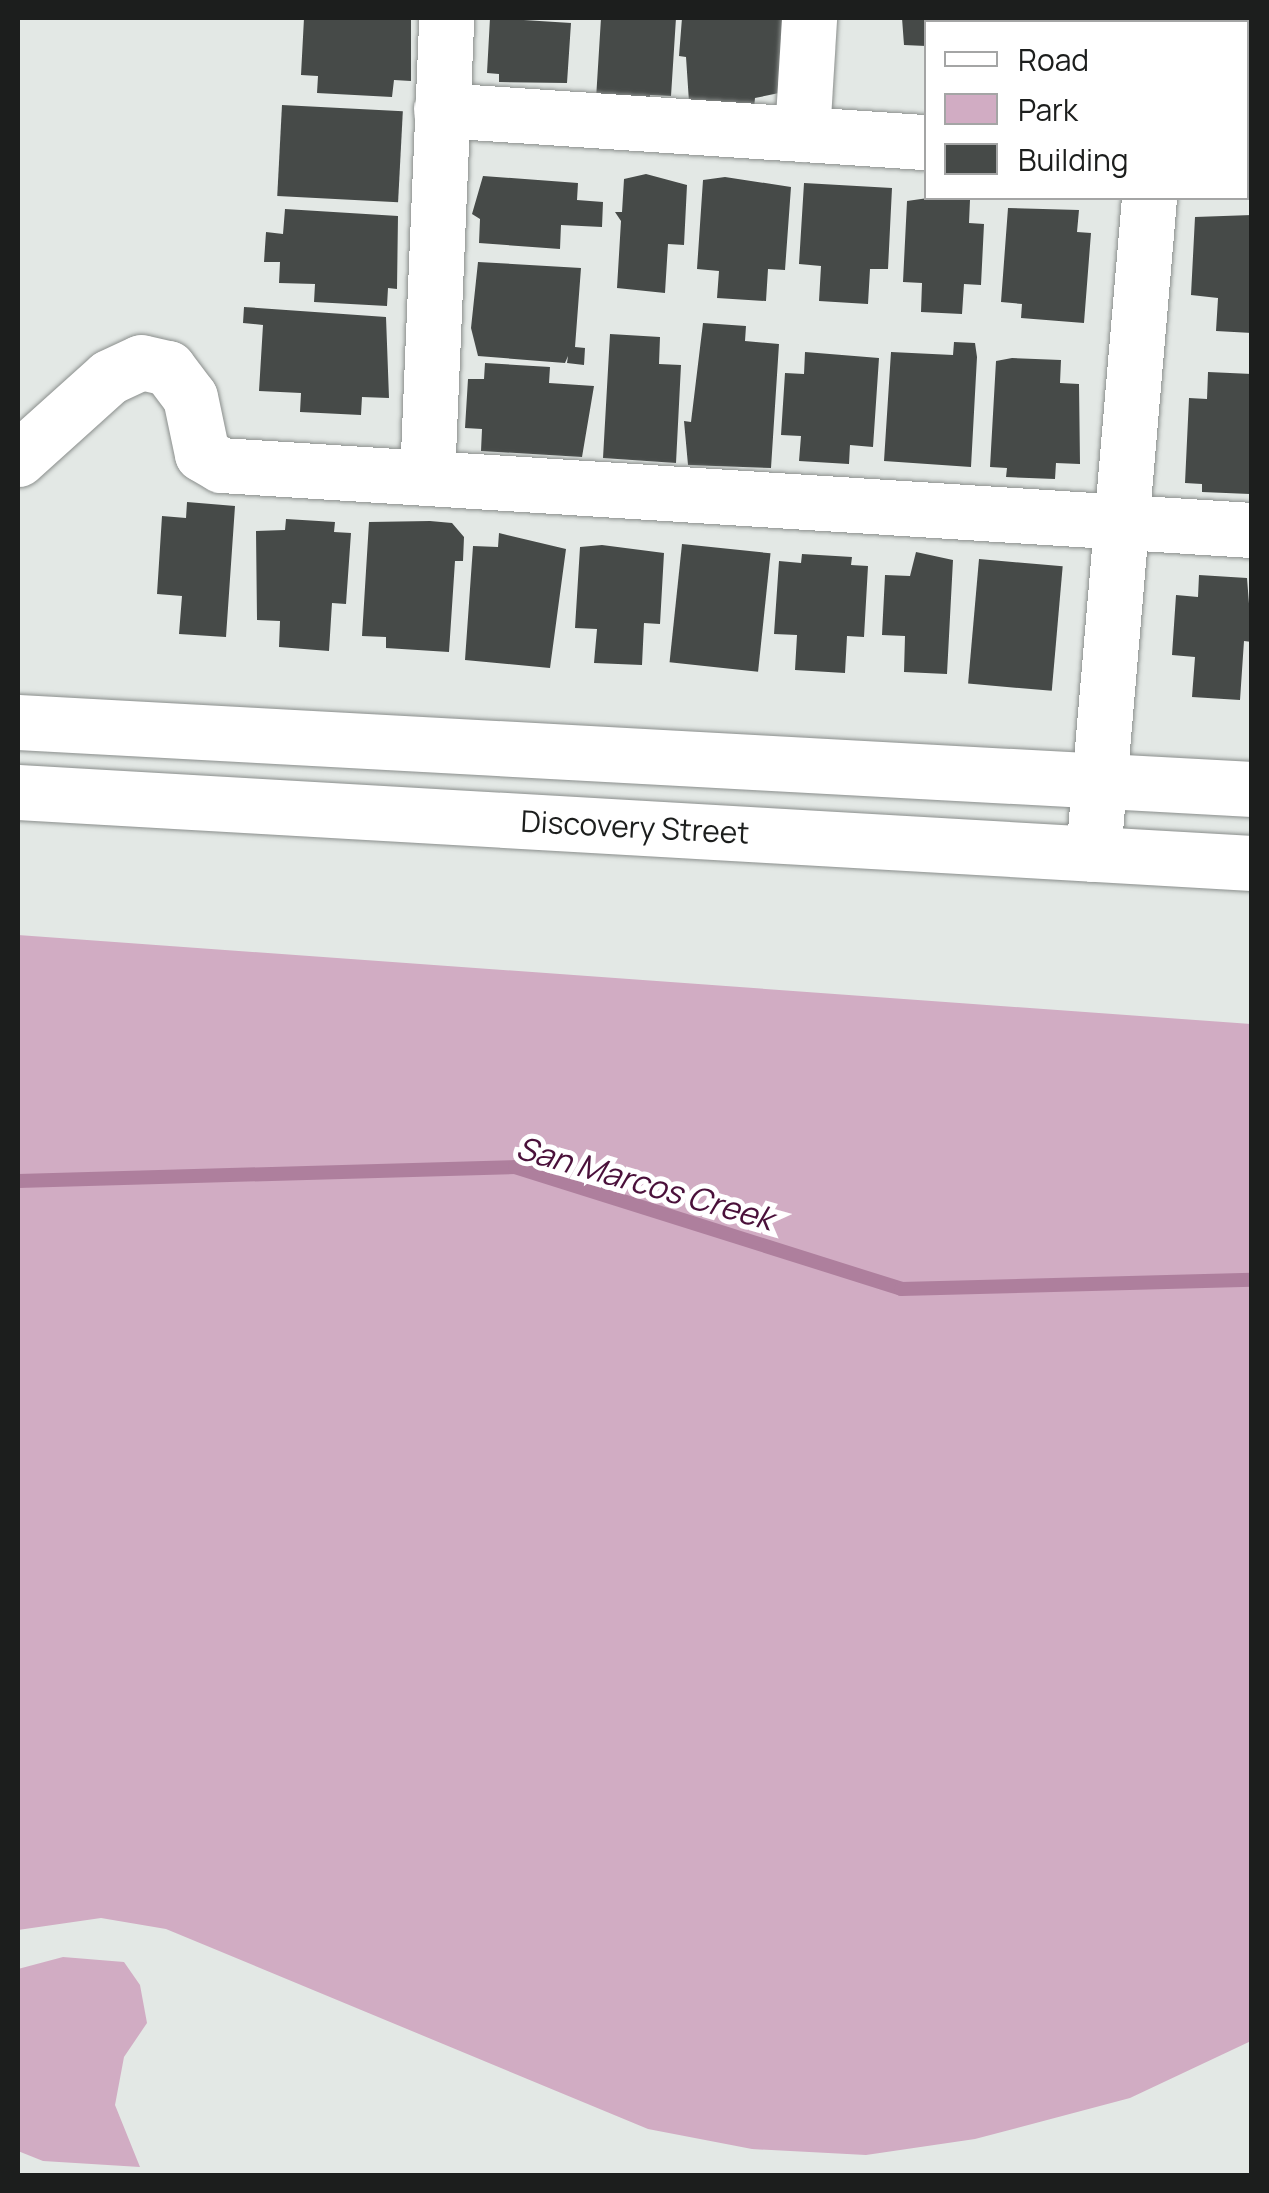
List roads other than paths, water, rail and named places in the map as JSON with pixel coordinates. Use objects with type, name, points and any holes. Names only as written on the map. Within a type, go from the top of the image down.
[{"type":"street","points":[[427,478],[446,18]]},
{"type":"street","points":[[802,134],[810,18]]},
{"type":"street","points":[[442,110],[924,142]]},
{"type":"street","points":[[1093,854],[1149,200]]},
{"type":"street","points":[[18,459],[108,376],[141,362],[168,368],[190,398],[202,454],[221,465],[1252,530]]},
{"type":"street","points":[[18,722],[1252,789]]},
{"type":"street","name":"Discovery Street","points":[[18,792],[1252,863]]},
{"type":"waterway","name":"San Marcos Creek","points":[[18,1181],[515,1167],[901,1289],[1252,1280]]}]
